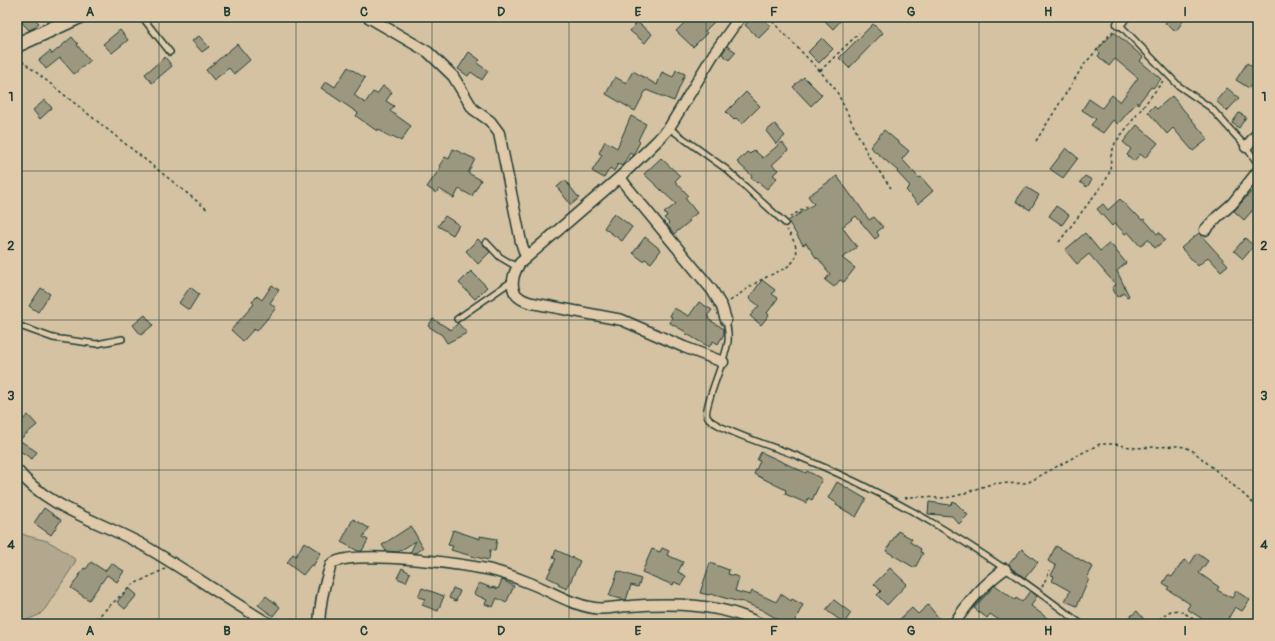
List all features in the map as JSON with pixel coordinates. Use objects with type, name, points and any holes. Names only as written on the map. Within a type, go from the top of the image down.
[{"type":"street","points":[[17,45],[78,17]]},
{"type":"street","points":[[368,17],[428,52],[453,76],[473,108],[490,121],[499,133],[521,242],[526,257]]},
{"type":"street","points":[[723,362],[622,320],[522,300],[516,294],[512,281],[517,267],[526,257],[620,177],[669,128],[713,55],[741,17]]},
{"type":"street","points":[[1246,147],[1258,133]]},
{"type":"street","points":[[1205,230],[1232,204],[1258,171]]},
{"type":"street","points":[[620,177],[712,290],[722,307],[726,320]]},
{"type":"street","points":[[17,470],[51,500],[135,541],[240,607],[270,624]]},
{"type":"street","points":[[319,624],[320,602],[331,566],[336,561],[363,557],[428,561],[495,571],[527,582],[569,601],[594,608],[609,609],[628,606],[698,607],[733,613],[760,624]]},
{"type":"street","points":[[954,624],[969,602],[984,586],[1005,569]]},
{"type":"lane","points":[[142,17],[170,52]]},
{"type":"lane","points":[[1121,21],[1168,74],[1187,92],[1211,108],[1246,147],[1258,164]]},
{"type":"lane","points":[[669,128],[726,169],[785,222]]},
{"type":"lane","points":[[486,242],[500,256],[517,267]]},
{"type":"lane","points":[[457,319],[512,281]]},
{"type":"lane","points":[[726,320],[729,340],[707,407],[707,416],[709,419],[728,430],[794,455],[846,478],[895,502],[954,534],[1039,592],[1081,624]]},
{"type":"lane","points":[[17,325],[53,338],[97,344],[122,339]]},
{"type":"path","points":[[768,17],[820,71],[836,90],[869,157],[891,188]]},
{"type":"path","points":[[1036,141],[1083,66],[1121,21]]},
{"type":"path","points":[[820,71],[859,33]]},
{"type":"path","points":[[17,57],[208,210]]},
{"type":"path","points":[[1059,242],[1106,180],[1110,171],[1111,156],[1115,144],[1168,74]]},
{"type":"path","points":[[722,307],[759,281],[782,270],[794,261],[797,252],[785,222],[808,206]]},
{"type":"path","points":[[895,502],[911,497],[942,498],[956,496],[998,483],[1020,484],[1029,482],[1100,444],[1107,443],[1135,448],[1184,447],[1193,451],[1258,508]]},
{"type":"path","points":[[92,624],[132,585],[174,565]]},
{"type":"path","points":[[1039,592],[1050,570]]},
{"type":"path","points":[[1155,624],[1164,614],[1174,610],[1184,612],[1200,624]]},
{"type":"shaded area","points":[[17,531],[28,536],[47,541],[76,560],[45,609],[39,615],[19,623],[17,623]]},
{"type":"building","points":[[28,17],[33,17],[39,23],[34,28],[29,30],[22,23]]},
{"type":"building","points":[[690,17],[719,17],[705,31],[707,33],[693,47],[676,31]]},
{"type":"building","points":[[753,17],[761,17],[771,26],[759,38],[745,25]]},
{"type":"building","points":[[821,17],[844,17],[833,29]]},
{"type":"building","points":[[1170,17],[1186,17],[1176,31],[1165,23]]},
{"type":"building","points":[[637,22],[652,34],[645,43],[630,31]]},
{"type":"building","points":[[873,24],[883,33],[849,68],[839,58]]},
{"type":"building","points":[[120,30],[128,40],[112,53],[103,44]]},
{"type":"building","points":[[1114,32],[1143,57],[1140,61],[1161,79],[1153,88],[1151,87],[1138,104],[1137,102],[1118,124],[1113,120],[1103,133],[1091,125],[1096,119],[1082,110],[1089,99],[1102,108],[1112,95],[1120,102],[1138,78],[1115,59],[1109,66],[1098,56],[1100,53],[1097,50]]},
{"type":"building","points":[[199,36],[209,47],[202,52],[192,41]]},
{"type":"building","points":[[72,37],[90,61],[74,74],[60,58],[46,69],[39,60],[50,51],[52,54]]},
{"type":"building","points":[[822,38],[833,49],[819,63],[808,52]]},
{"type":"building","points":[[237,44],[250,60],[234,74],[229,68],[214,80],[206,70]]},
{"type":"building","points":[[727,46],[736,52],[729,60],[722,54]]},
{"type":"building","points":[[469,52],[480,60],[477,63],[488,71],[482,80],[471,72],[468,76],[458,69]]},
{"type":"building","points":[[165,57],[172,66],[152,83],[145,74]]},
{"type":"building","points":[[1247,63],[1258,71],[1258,76],[1249,88],[1236,80]]},
{"type":"building","points":[[348,67],[365,78],[354,95],[365,103],[373,92],[377,94],[383,86],[392,92],[386,101],[394,106],[390,111],[411,126],[401,141],[393,136],[391,138],[378,129],[377,131],[356,116],[358,113],[321,88],[326,81],[335,87]]},
{"type":"building","points":[[676,70],[685,74],[674,101],[646,90],[635,111],[606,94],[615,77],[626,83],[633,71],[657,85],[662,72],[673,77]]},
{"type":"building","points":[[804,77],[822,95],[811,106],[793,87]]},
{"type":"building","points":[[1227,88],[1239,98],[1227,111],[1216,101]]},
{"type":"building","points":[[746,92],[760,106],[742,124],[736,118],[734,120],[726,112]]},
{"type":"building","points":[[1172,96],[1208,139],[1193,151],[1173,128],[1167,134],[1148,112],[1154,106],[1157,109]]},
{"type":"building","points":[[45,100],[52,108],[40,119],[33,110]]},
{"type":"building","points":[[1239,113],[1246,117],[1239,128],[1232,123]]},
{"type":"building","points":[[631,116],[646,124],[638,140],[640,142],[633,155],[630,153],[622,166],[618,164],[614,171],[610,168],[604,178],[592,171],[602,155],[599,153],[605,141],[617,148]]},
{"type":"building","points":[[775,124],[785,136],[776,144],[766,131]]},
{"type":"building","points":[[1137,125],[1158,143],[1145,158],[1140,154],[1134,161],[1127,155],[1131,149],[1123,142]]},
{"type":"building","points":[[884,130],[909,151],[902,159],[933,191],[918,204],[906,190],[910,186],[897,172],[898,171],[870,147]]},
{"type":"building","points":[[782,142],[788,150],[772,165],[778,170],[773,175],[777,178],[767,189],[751,178],[752,176],[737,162],[747,152],[750,154],[754,150],[763,158]]},
{"type":"building","points":[[1066,148],[1078,158],[1063,178],[1050,169]]},
{"type":"building","points":[[453,149],[475,159],[468,173],[481,180],[472,196],[459,189],[454,198],[439,189],[436,193],[427,187],[441,167],[439,166],[445,157],[449,159]]},
{"type":"building","points":[[661,158],[680,176],[675,181],[688,195],[685,198],[697,213],[674,234],[667,225],[669,223],[664,218],[667,216],[664,213],[676,204],[644,174]]},
{"type":"building","points":[[837,176],[869,220],[874,217],[883,227],[877,232],[879,236],[875,239],[856,216],[842,227],[857,247],[842,258],[855,268],[844,282],[840,280],[834,287],[825,280],[830,274],[806,243],[803,245],[788,221],[814,204],[808,196]]},
{"type":"building","points":[[1085,176],[1092,180],[1087,187],[1080,182]]},
{"type":"building","points":[[565,180],[579,198],[571,205],[557,187]]},
{"type":"building","points":[[1258,184],[1258,204],[1244,220],[1234,211]]},
{"type":"building","points":[[1026,187],[1039,195],[1030,210],[1016,201]]},
{"type":"building","points":[[1120,199],[1134,214],[1135,213],[1142,220],[1144,219],[1157,234],[1159,232],[1165,240],[1155,248],[1148,239],[1140,246],[1128,232],[1125,234],[1115,223],[1112,226],[1097,209],[1103,204],[1108,210]]},
{"type":"building","points":[[1056,206],[1069,215],[1062,225],[1049,216]]},
{"type":"building","points":[[614,213],[632,227],[622,241],[604,228]]},
{"type":"building","points":[[445,216],[459,225],[453,235],[438,226]]},
{"type":"building","points":[[1085,233],[1100,251],[1110,243],[1126,263],[1117,271],[1129,296],[1127,297],[1124,293],[1117,297],[1112,287],[1116,285],[1089,254],[1077,264],[1065,250]]},
{"type":"building","points":[[1199,233],[1228,265],[1221,271],[1208,257],[1198,266],[1181,248]]},
{"type":"building","points":[[645,237],[661,250],[651,263],[645,259],[643,261],[633,253]]},
{"type":"building","points":[[1245,238],[1254,246],[1243,259],[1234,251]]},
{"type":"building","points":[[478,239],[490,252],[478,264],[466,251]]},
{"type":"building","points":[[471,271],[487,287],[475,299],[459,283]]},
{"type":"building","points":[[762,280],[775,290],[772,294],[778,298],[767,313],[769,315],[761,325],[750,316],[759,306],[749,298]]},
{"type":"building","points":[[272,285],[279,290],[270,303],[276,308],[257,331],[254,329],[243,341],[231,330],[254,304],[252,302],[257,296],[262,300]]},
{"type":"building","points":[[190,287],[199,294],[189,310],[179,303]]},
{"type":"building","points":[[41,288],[50,294],[38,312],[29,306]]},
{"type":"building","points":[[699,302],[712,310],[707,316],[709,317],[708,319],[724,329],[724,334],[718,344],[713,341],[709,347],[670,323],[672,317],[670,316],[674,308],[689,316]]},
{"type":"building","points":[[145,315],[153,325],[141,335],[133,325]]},
{"type":"building","points":[[433,319],[451,330],[458,323],[467,333],[447,343],[442,335],[428,326]]},
{"type":"building","points":[[28,415],[37,425],[19,440],[37,452],[32,459],[17,449],[17,425]]},
{"type":"building","points":[[761,452],[806,473],[807,471],[822,479],[812,500],[808,498],[806,503],[785,494],[786,490],[754,474],[760,461],[757,460]]},
{"type":"building","points":[[837,482],[866,499],[856,517],[836,505],[837,503],[828,498]]},
{"type":"building","points":[[954,501],[968,515],[959,524],[952,516],[928,514],[929,502],[950,505]]},
{"type":"building","points":[[44,508],[61,520],[51,535],[34,523]]},
{"type":"building","points":[[353,519],[369,528],[363,537],[368,540],[362,551],[358,551],[341,542]]},
{"type":"building","points":[[411,526],[423,548],[415,553],[410,553],[416,541],[398,552],[386,551],[382,545]]},
{"type":"building","points":[[453,530],[480,539],[480,536],[497,539],[495,551],[490,550],[489,560],[451,550],[453,546],[448,545]]},
{"type":"building","points":[[898,531],[912,539],[910,542],[921,549],[920,552],[923,553],[915,568],[886,551]]},
{"type":"building","points":[[304,542],[321,553],[313,566],[311,565],[303,575],[287,563],[293,554],[296,556]]},
{"type":"building","points":[[1056,546],[1093,567],[1087,578],[1089,579],[1077,606],[1065,601],[1070,591],[1052,581],[1054,576],[1051,575],[1056,566],[1048,561]]},
{"type":"building","points":[[662,548],[669,551],[667,555],[683,562],[678,572],[686,576],[681,585],[674,582],[673,585],[642,572],[652,549],[660,552]]},
{"type":"building","points":[[1022,549],[1038,562],[1025,578],[1011,568],[1009,564]]},
{"type":"building","points":[[556,550],[580,561],[567,589],[558,585],[559,583],[547,577],[556,559],[553,558]]},
{"type":"building","points":[[1197,553],[1208,561],[1199,573],[1219,587],[1217,590],[1232,598],[1236,591],[1250,600],[1242,611],[1235,607],[1225,624],[1202,624],[1204,620],[1187,609],[1190,604],[1167,589],[1169,587],[1163,583],[1168,575],[1172,577],[1184,560],[1190,564]]},
{"type":"building","points":[[91,562],[105,571],[111,563],[124,571],[117,582],[107,575],[89,600],[71,588],[84,568],[86,569]]},
{"type":"building","points":[[710,563],[729,570],[728,574],[739,577],[735,591],[750,595],[752,591],[776,602],[781,594],[791,601],[792,599],[803,605],[793,624],[777,624],[779,620],[762,610],[741,601],[700,593]]},
{"type":"building","points":[[402,568],[410,573],[406,582],[397,578]]},
{"type":"building","points":[[890,568],[907,584],[887,605],[877,595],[881,591],[874,584]]},
{"type":"building","points":[[618,571],[641,579],[638,587],[631,585],[626,600],[609,596]]},
{"type":"building","points":[[502,580],[514,586],[506,603],[497,598],[493,607],[485,604],[487,600],[474,594],[479,583],[498,589]]},
{"type":"building","points":[[995,585],[1015,600],[1016,598],[1022,602],[1030,591],[1037,596],[1031,606],[1055,624],[1005,624],[990,614],[987,618],[974,608]]},
{"type":"building","points":[[129,588],[137,595],[125,609],[117,602]]},
{"type":"building","points":[[422,588],[444,596],[438,611],[422,605],[425,599],[418,597]]},
{"type":"building","points":[[453,588],[460,591],[456,601],[449,598]]},
{"type":"building","points":[[266,596],[280,607],[273,616],[258,605]]},
{"type":"building","points":[[834,600],[851,613],[844,623],[826,610]]},
{"type":"building","points":[[928,605],[944,624],[904,624],[900,619],[912,608],[918,614]]},
{"type":"building","points":[[1137,611],[1148,624],[1121,624]]}]
